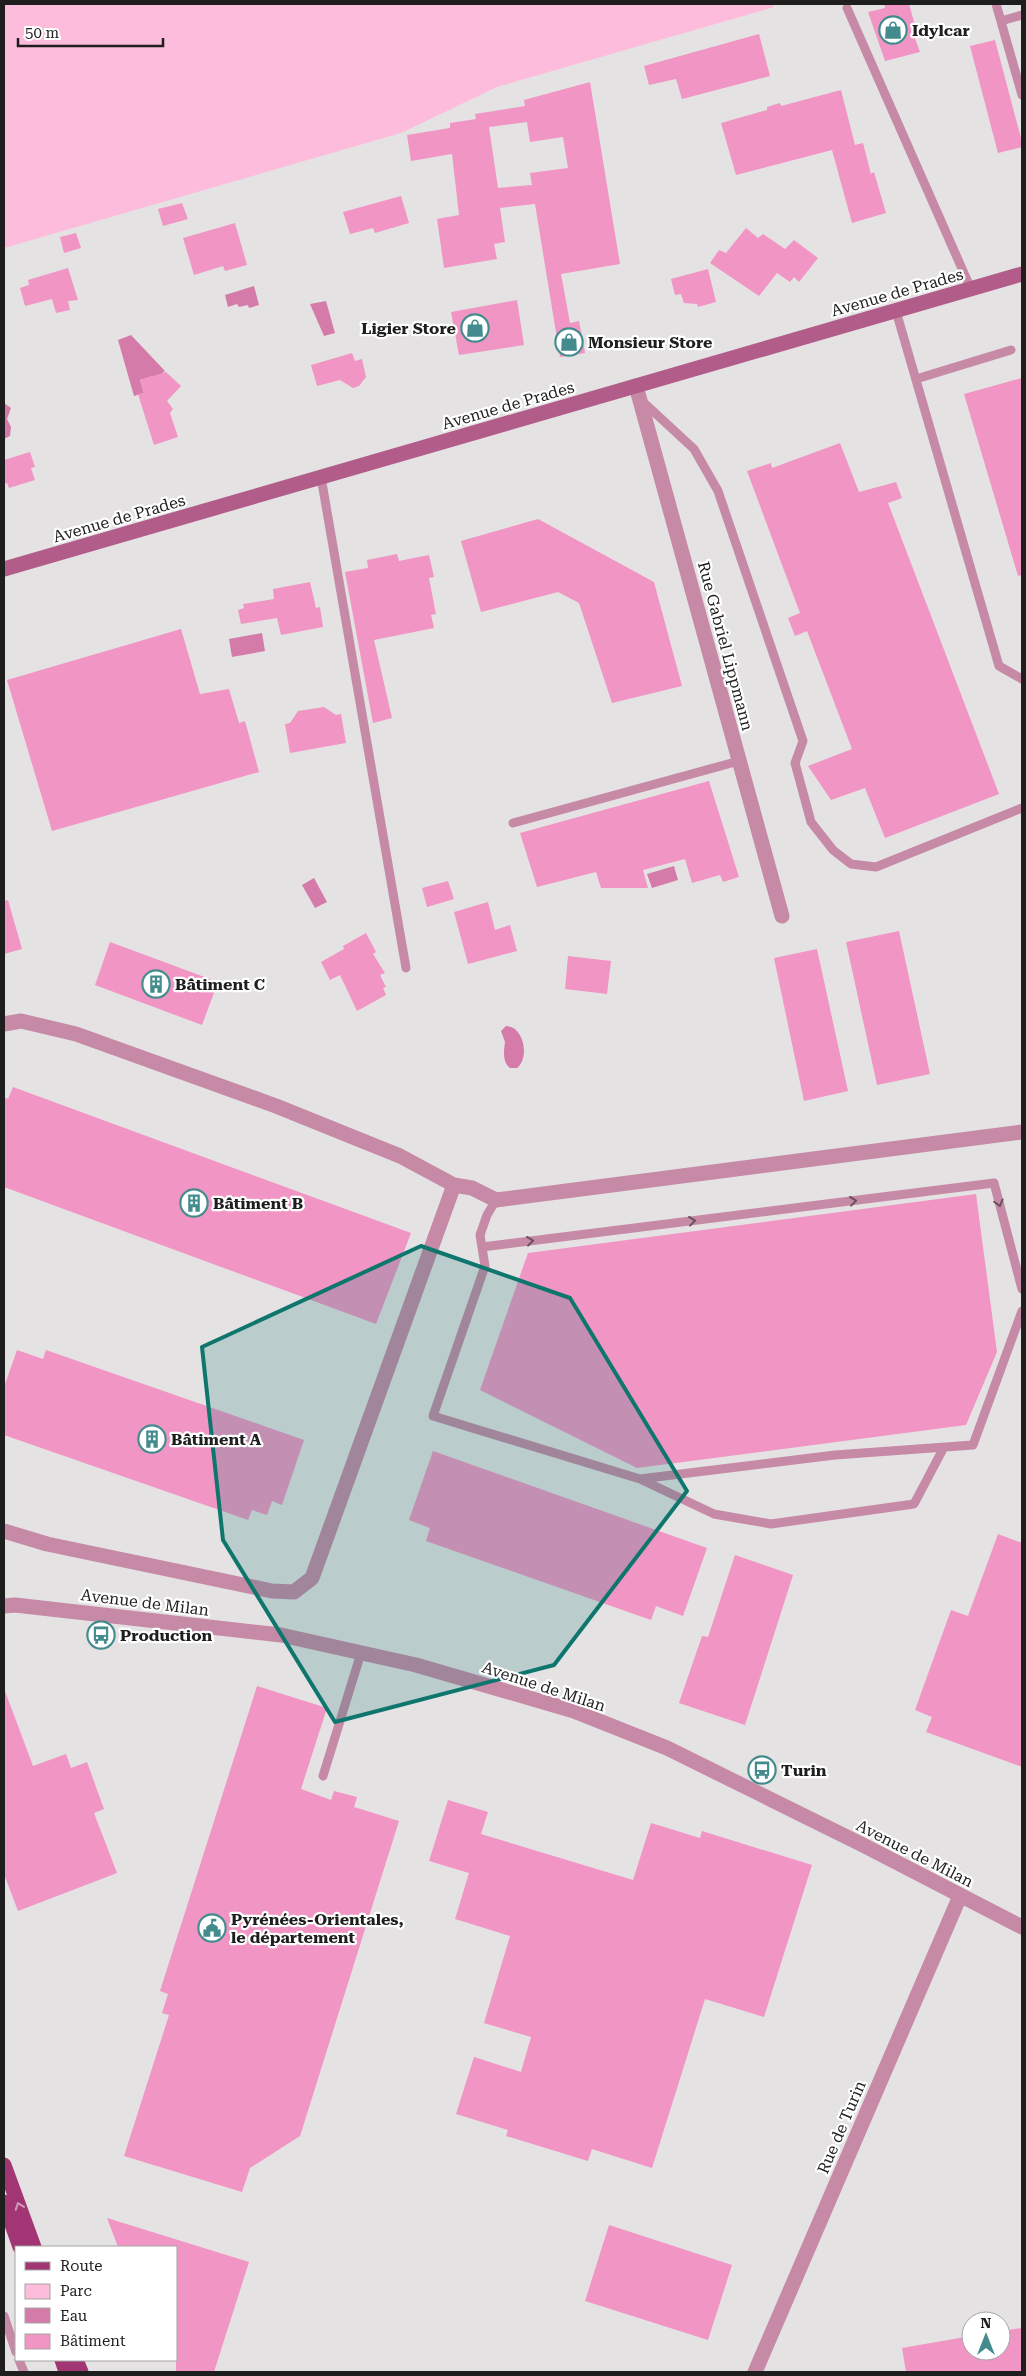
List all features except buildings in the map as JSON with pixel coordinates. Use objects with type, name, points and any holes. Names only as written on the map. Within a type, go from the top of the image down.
[{"type":"main road","name":"Avenue de Prades","points":[[4,569],[321,477],[637,392],[896,310],[1022,274]]},
{"type":"main road","points":[[4,2166],[34,2246]]},
{"type":"main road","points":[[4,2202],[20,2246]]},
{"type":"street","name":"Rue Gabriel Lippmann","points":[[637,392],[782,916]]},
{"type":"street","points":[[4,1024],[21,1021],[76,1034],[285,1110],[400,1156],[454,1185],[472,1188],[496,1200],[1022,1132]]},
{"type":"street","points":[[4,1531],[48,1544],[272,1591],[294,1592],[312,1578],[454,1185]]},
{"type":"street","name":"Avenue de Milan","points":[[8,1604],[281,1636],[416,1665],[574,1711],[667,1748],[863,1845],[1022,1927]]},
{"type":"street","name":"Rue de Turin","points":[[755,2372],[960,1896]]},
{"type":"lane","points":[[996,4],[1022,95]]},
{"type":"lane","points":[[847,8],[971,288]]},
{"type":"lane","points":[[1001,21],[1022,15]]},
{"type":"lane","points":[[896,310],[999,666],[1022,679]]},
{"type":"lane","points":[[916,379],[1011,350]]},
{"type":"lane","points":[[637,392],[694,449],[718,491],[803,741],[796,763],[811,822],[833,850],[851,864],[876,867],[1022,808]]},
{"type":"lane","points":[[321,477],[406,968]]},
{"type":"lane","points":[[513,823],[740,761]]},
{"type":"lane","points":[[482,1247],[994,1183],[1022,1289]]},
{"type":"lane","points":[[496,1200],[487,1215],[480,1235],[486,1266],[433,1416],[640,1479],[714,1514],[771,1524],[914,1504],[943,1449]]},
{"type":"lane","points":[[640,1479],[835,1455],[943,1449],[973,1445],[1022,1311]]},
{"type":"lane","points":[[323,1776],[361,1653]]},
{"type":"lane","points":[[4,2316],[15,2349]]},
{"type":"highlighted area","points":[[421,1246],[570,1298],[687,1491],[554,1665],[335,1722],[223,1540],[202,1347]]},
{"type":"green space","points":[[4,4],[773,4],[774,7],[497,87],[401,133],[4,248]]},
{"type":"water","points":[[254,286],[259,305],[249,308],[248,305],[239,307],[237,304],[228,307],[225,295]]},
{"type":"water","points":[[326,301],[335,333],[324,336],[310,304]]},
{"type":"water","points":[[131,335],[165,371],[155,379],[153,376],[140,380],[144,393],[134,396],[118,340]]},
{"type":"water","points":[[4,403],[11,408],[7,419],[11,427],[10,436],[4,439]]},
{"type":"water","points":[[262,633],[265,651],[232,657],[229,639]]},
{"type":"water","points":[[674,866],[678,880],[652,888],[647,874]]},
{"type":"water","points":[[314,878],[327,902],[315,908],[302,885]]},
{"type":"water","points":[[506,1026],[512,1027],[517,1031],[523,1043],[523,1057],[517,1068],[510,1068],[506,1063],[505,1042],[501,1031]]},
{"type":"place","name":"Idylcar","points":[[893,30]]},
{"type":"place","name":"Ligier Store","points":[[475,328]]},
{"type":"place","name":"Monsieur Store","points":[[569,342]]},
{"type":"place","name":"Bâtiment C","points":[[156,984]]},
{"type":"place","name":"Bâtiment B","points":[[194,1203]]},
{"type":"place","name":"Bâtiment A","points":[[152,1439]]},
{"type":"place","name":"Production","points":[[101,1635]]},
{"type":"place","name":"Turin","points":[[762,1770]]},
{"type":"place","name":"Pyrénées-Orientales, le département","points":[[212,1928]]}]
